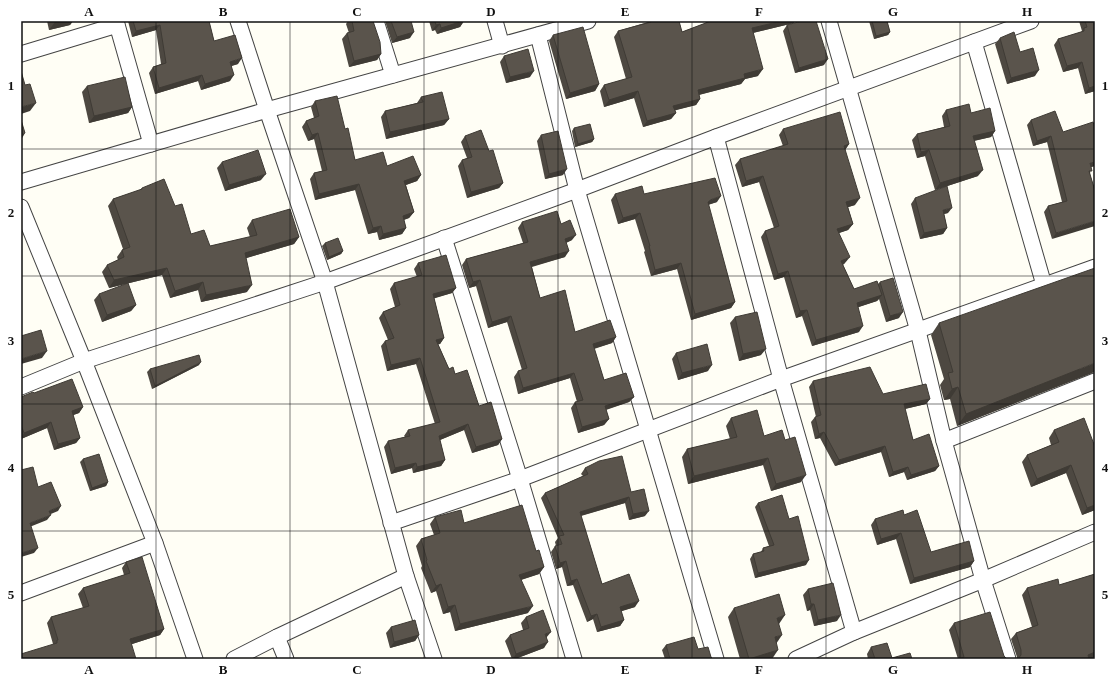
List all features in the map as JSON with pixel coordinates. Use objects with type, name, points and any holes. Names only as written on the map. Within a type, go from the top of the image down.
[{"type":"street","points":[[238,21],[325,282],[406,576],[434,659]]},
{"type":"street","points":[[376,21],[393,75]]},
{"type":"street","points":[[495,21],[502,46]]},
{"type":"street","points":[[21,182],[267,110],[588,21]]},
{"type":"street","points":[[829,21],[918,331],[944,441],[983,580],[1008,659]]},
{"type":"street","points":[[21,387],[84,361],[325,282],[1031,21]]},
{"type":"street","points":[[21,54],[116,23],[151,144]]},
{"type":"street","points":[[538,34],[577,190],[716,659]]},
{"type":"street","points":[[974,42],[1044,285]]},
{"type":"street","points":[[716,137],[781,379],[854,632]]},
{"type":"street","points":[[21,207],[84,361],[155,543],[195,659]]},
{"type":"street","points":[[444,238],[520,480],[574,659]]},
{"type":"street","points":[[391,523],[520,480],[648,429],[781,379],[1095,267]]},
{"type":"street","points":[[944,441],[1095,381]]},
{"type":"street","points":[[796,659],[854,632],[983,580],[1095,532]]},
{"type":"street","points":[[21,593],[155,543]]},
{"type":"street","points":[[234,659],[277,636],[406,576]]},
{"type":"street","points":[[277,636],[286,659]]},
{"type":"building","points":[[133,21],[209,21],[214,41],[235,35],[242,58],[230,62],[234,75],[205,84],[202,75],[159,88],[153,67],[166,63],[160,25],[136,31]]},
{"type":"building","points":[[352,21],[373,21],[380,42],[381,54],[354,61],[347,33],[354,31]]},
{"type":"building","points":[[391,21],[411,21],[414,32],[397,37]]},
{"type":"building","points":[[435,21],[463,21],[441,28],[440,24],[436,25]]},
{"type":"building","points":[[650,21],[679,21],[682,32],[711,21],[782,21],[752,28],[763,69],[744,74],[745,78],[698,90],[700,99],[673,106],[676,113],[647,121],[638,91],[609,100],[604,85],[632,77],[618,31],[651,22]]},
{"type":"building","points":[[802,21],[816,21],[828,59],[799,68],[787,25]]},
{"type":"building","points":[[872,21],[887,21],[890,32],[876,36]]},
{"type":"building","points":[[1085,21],[1095,21],[1095,86],[1089,88],[1082,62],[1067,66],[1058,39],[1084,31],[1084,28],[1087,27]]},
{"type":"building","points":[[583,27],[599,84],[570,93],[553,35]]},
{"type":"building","points":[[1014,32],[1020,52],[1033,48],[1039,70],[1011,78],[1000,38]]},
{"type":"building","points":[[528,49],[534,71],[510,77],[504,56]]},
{"type":"building","points":[[21,71],[25,85],[30,84],[36,103],[21,107]]},
{"type":"building","points":[[125,77],[132,107],[94,116],[87,86]]},
{"type":"building","points":[[442,92],[449,119],[390,132],[385,111],[423,102],[421,97]]},
{"type":"building","points":[[337,96],[345,129],[348,128],[355,160],[383,152],[387,166],[413,156],[421,175],[404,181],[414,212],[403,216],[406,228],[383,234],[381,226],[373,228],[359,184],[319,194],[314,173],[327,170],[318,133],[312,135],[306,121],[319,116],[315,101]]},
{"type":"building","points":[[969,104],[971,113],[990,108],[995,131],[973,136],[983,170],[940,183],[929,150],[921,152],[917,134],[950,126],[946,110]]},
{"type":"building","points":[[1055,111],[1063,132],[1093,122],[1095,128],[1095,162],[1090,163],[1092,171],[1089,171],[1095,191],[1095,221],[1056,233],[1048,206],[1067,201],[1051,136],[1037,141],[1031,120]]},
{"type":"building","points":[[840,112],[849,144],[844,146],[860,198],[846,202],[853,224],[837,229],[850,257],[841,261],[854,289],[877,281],[882,295],[857,303],[863,326],[816,340],[807,310],[800,311],[788,271],[778,274],[765,231],[779,226],[763,176],[746,181],[740,159],[788,144],[783,129]]},
{"type":"building","points":[[21,120],[25,133],[21,135]]},
{"type":"building","points":[[590,124],[594,139],[578,144],[574,128]]},
{"type":"building","points":[[481,130],[489,151],[493,150],[503,183],[471,192],[462,160],[472,157],[465,136]]},
{"type":"building","points":[[558,131],[567,169],[549,174],[541,135]]},
{"type":"building","points":[[258,150],[266,174],[229,185],[222,162]]},
{"type":"building","points":[[715,178],[721,196],[708,202],[735,302],[695,314],[681,263],[655,270],[650,246],[640,213],[623,218],[615,194],[642,186],[644,194]]},
{"type":"building","points":[[164,179],[175,206],[182,204],[191,234],[204,230],[210,246],[257,235],[252,220],[290,209],[299,237],[245,253],[252,285],[206,295],[203,282],[175,291],[167,268],[114,280],[107,265],[124,257],[122,250],[130,247],[113,199],[142,189]]},
{"type":"building","points":[[947,186],[952,208],[943,210],[947,228],[924,233],[915,198]]},
{"type":"building","points":[[557,211],[561,224],[570,220],[576,235],[565,239],[569,251],[530,262],[540,298],[565,290],[575,332],[610,320],[616,337],[593,344],[604,380],[626,373],[634,397],[605,406],[609,419],[582,427],[575,402],[583,400],[574,373],[523,388],[518,371],[527,368],[511,316],[492,322],[480,280],[473,282],[466,259],[528,242],[522,222]]},
{"type":"building","points":[[338,238],[343,251],[329,257],[325,243]]},
{"type":"building","points":[[446,255],[456,288],[433,294],[444,338],[436,340],[449,369],[453,367],[455,374],[467,370],[479,406],[491,402],[502,439],[476,447],[468,424],[439,436],[445,460],[417,467],[416,463],[395,468],[388,441],[410,436],[408,430],[440,422],[420,358],[391,365],[385,341],[394,338],[383,312],[400,305],[394,283],[422,275],[418,263]]},
{"type":"building","points":[[1095,268],[1095,363],[966,414],[958,387],[952,389],[948,373],[953,372],[939,323]]},
{"type":"building","points":[[893,278],[903,312],[890,316],[880,282]]},
{"type":"building","points":[[128,283],[136,305],[107,315],[99,294]]},
{"type":"building","points":[[757,312],[766,349],[743,354],[735,317]]},
{"type":"building","points":[[41,330],[47,351],[21,359],[21,336]]},
{"type":"building","points":[[707,344],[712,365],[682,373],[676,353]]},
{"type":"building","points":[[199,355],[201,362],[155,386],[150,369]]},
{"type":"building","points":[[870,367],[883,394],[926,384],[930,399],[904,404],[913,440],[929,434],[939,466],[911,475],[908,467],[893,472],[885,446],[839,460],[824,432],[819,434],[815,417],[821,415],[813,381]]},
{"type":"building","points":[[72,379],[83,407],[72,411],[80,438],[58,444],[51,422],[24,433],[21,425],[21,397]]},
{"type":"building","points":[[757,410],[764,436],[782,430],[785,440],[795,437],[806,475],[776,484],[768,458],[694,476],[687,449],[737,437],[731,418]]},
{"type":"building","points":[[1084,418],[1095,447],[1095,505],[1087,508],[1071,465],[1037,479],[1027,455],[1059,442],[1054,430]]},
{"type":"building","points":[[99,454],[108,482],[92,488],[83,459]]},
{"type":"building","points":[[622,456],[631,492],[644,489],[649,511],[633,514],[629,497],[580,512],[602,584],[629,574],[639,601],[620,607],[624,620],[601,627],[597,614],[591,616],[577,579],[571,581],[566,561],[560,563],[555,546],[562,544],[559,536],[564,535],[545,493],[588,474],[585,468],[599,461]]},
{"type":"building","points":[[33,467],[38,487],[51,482],[61,506],[49,511],[51,515],[30,523],[38,548],[21,553],[21,470]]},
{"type":"building","points":[[782,495],[789,519],[798,516],[809,560],[758,573],[753,554],[764,551],[763,548],[774,545],[758,503]]},
{"type":"building","points":[[522,505],[536,551],[539,550],[544,567],[519,575],[533,606],[460,624],[455,605],[448,607],[441,584],[436,586],[426,561],[421,539],[440,533],[435,517],[461,510],[464,523]]},
{"type":"building","points":[[903,510],[904,515],[917,510],[931,552],[969,541],[974,561],[914,578],[901,533],[881,539],[875,519]]},
{"type":"building","points":[[142,557],[164,629],[130,639],[136,659],[21,659],[21,654],[57,643],[58,640],[51,617],[89,606],[83,588],[130,573],[126,562]]},
{"type":"building","points":[[1095,574],[1095,652],[1088,655],[1089,659],[1018,659],[1021,655],[1021,650],[1016,633],[1038,625],[1027,588],[1058,579],[1059,585]]},
{"type":"building","points":[[833,583],[841,615],[818,620],[814,604],[811,604],[808,589]]},
{"type":"building","points":[[779,594],[785,615],[777,618],[782,635],[775,637],[778,650],[749,659],[734,608]]},
{"type":"building","points":[[543,610],[551,632],[545,634],[548,642],[516,654],[510,635],[529,628],[526,617]]},
{"type":"building","points":[[990,612],[1004,656],[1007,659],[960,659],[964,657],[954,623]]},
{"type":"building","points":[[415,620],[419,635],[394,642],[391,627]]},
{"type":"building","points":[[694,637],[698,649],[708,647],[713,659],[670,659],[666,645]]},
{"type":"building","points":[[887,643],[892,658],[910,653],[912,659],[875,659],[871,647]]}]
